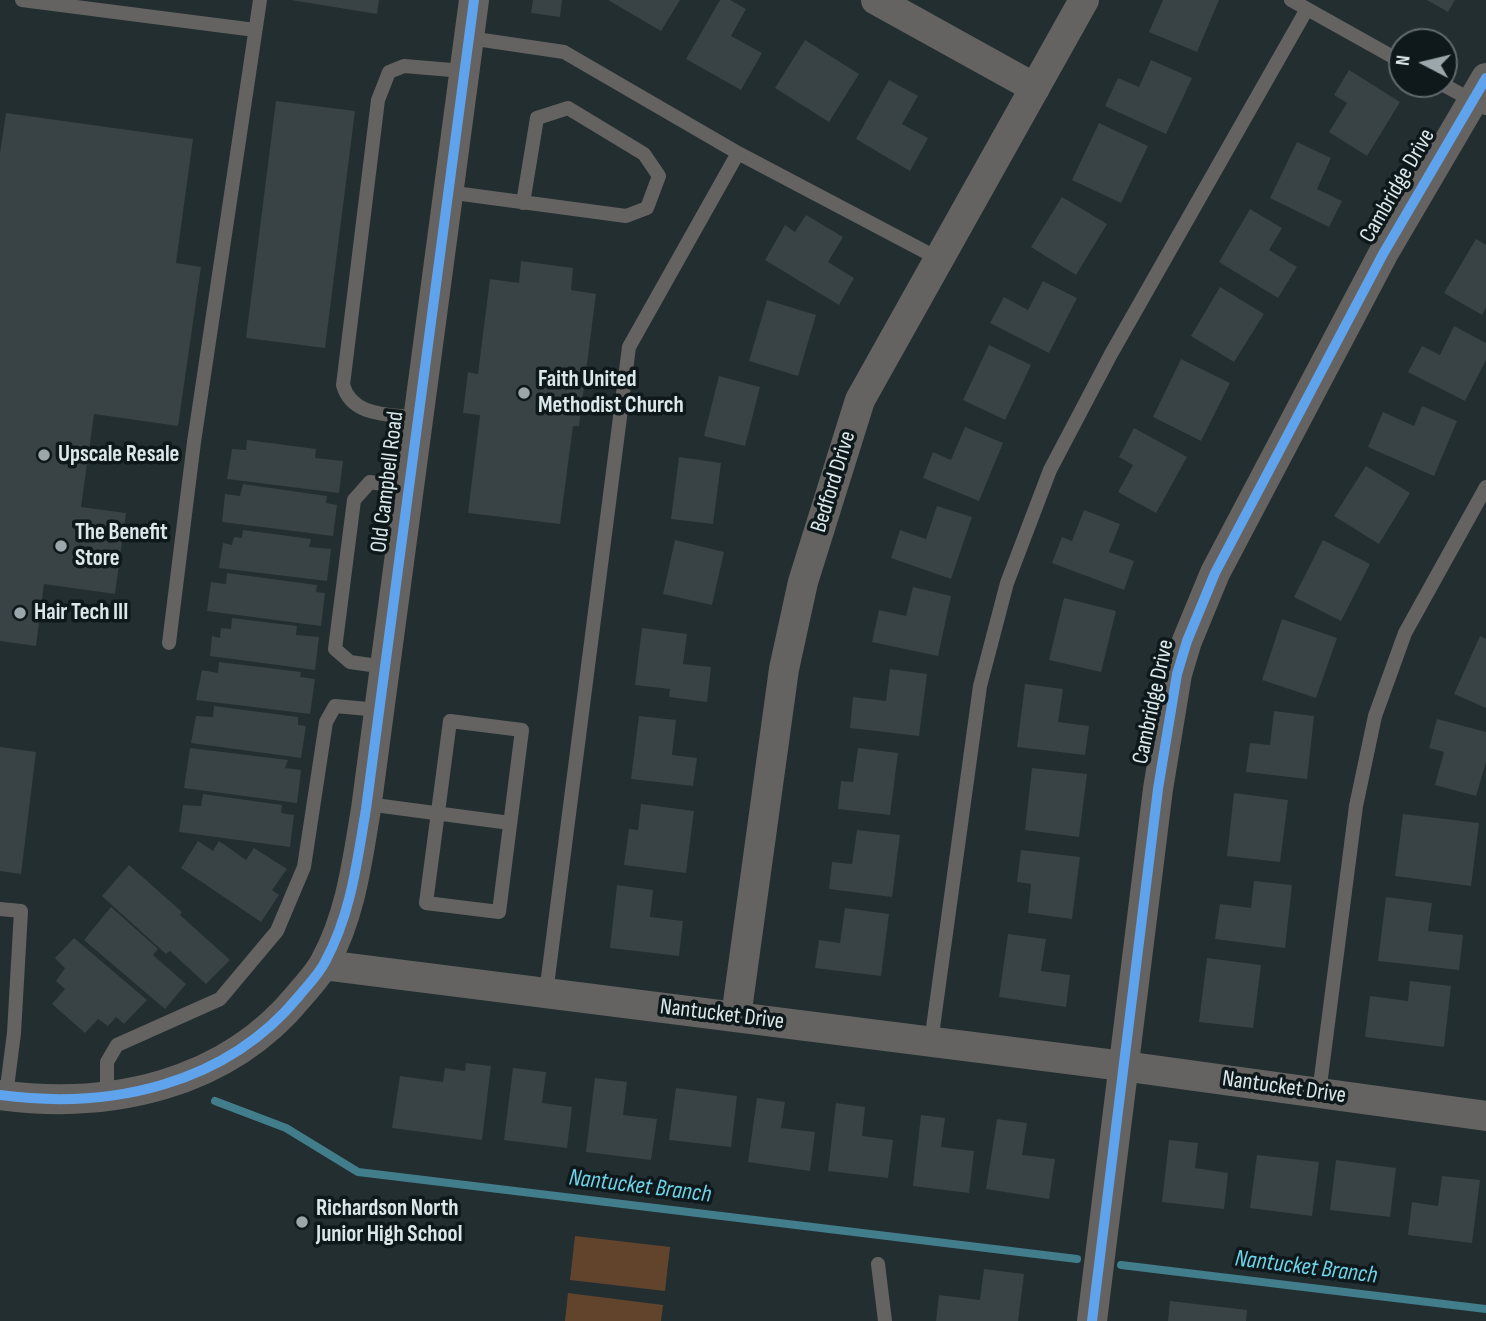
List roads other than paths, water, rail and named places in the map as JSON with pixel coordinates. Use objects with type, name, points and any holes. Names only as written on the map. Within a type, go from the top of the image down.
[{"type":"street","name":"Old Campbell Road","points":[[324,965],[352,891],[367,804],[474,0]]},
{"type":"street","points":[[876,0],[1035,88]]},
{"type":"street","name":"Bedford Drive","points":[[736,1017],[784,669],[803,582],[860,400],[1084,0]]},
{"type":"street","name":"Cambridge Drive","points":[[1092,1321],[1158,789],[1177,674],[1187,641],[1215,573],[1382,254],[1481,96]]},
{"type":"street","points":[[3,1095],[62,1100],[107,1097],[165,1085],[191,1076],[264,1033],[324,965]]},
{"type":"street","name":"Nantucket Drive","points":[[324,965],[1123,1066],[1486,1116]]},
{"type":"lane","points":[[22,0],[255,30]]},
{"type":"lane","points":[[169,643],[196,428],[260,0]]},
{"type":"lane","points":[[1292,0],[1388,54]]},
{"type":"lane","points":[[931,1042],[980,686],[1007,583],[1056,458],[1111,354],[1307,9]]},
{"type":"lane","points":[[469,38],[564,52],[738,153],[939,259]]},
{"type":"lane","points":[[418,418],[354,406],[343,385],[378,100],[389,72],[404,66],[464,71]]},
{"type":"lane","points":[[1458,89],[1481,96]]},
{"type":"lane","points":[[447,192],[626,216],[647,208],[659,176],[643,154],[568,108],[537,118],[523,202]]},
{"type":"lane","points":[[546,993],[629,346],[738,153]]},
{"type":"lane","points":[[385,667],[350,662],[335,649],[354,500],[370,482],[408,488]]},
{"type":"lane","points":[[1319,1093],[1356,806],[1375,716],[1405,633],[1486,487]]},
{"type":"lane","points":[[107,1097],[107,1062],[117,1045],[176,1021],[220,999],[276,931],[304,867],[326,722],[335,706],[379,710]]},
{"type":"lane","points":[[450,720],[522,730],[510,823],[499,912],[426,903],[450,720]]},
{"type":"lane","points":[[367,804],[510,823]]},
{"type":"lane","points":[[0,909],[21,911],[14,1033],[3,1095]]},
{"type":"lane","points":[[878,1265],[885,1321]]},
{"type":"waterway","name":"Nantucket Branch","points":[[215,1101],[286,1128],[358,1172],[1077,1259]]},
{"type":"waterway","name":"Nantucket Branch","points":[[1121,1265],[1486,1309]]},
{"type":"place","name":"Faith United Methodist Church","points":[[524,393]]},
{"type":"place","name":"Upscale Resale","points":[[44,455]]},
{"type":"place","name":"The Benefit Store","points":[[61,546]]},
{"type":"place","name":"Hair Tech III","points":[[20,613]]},
{"type":"place","name":"Richardson North Junior High School","points":[[302,1222]]}]
